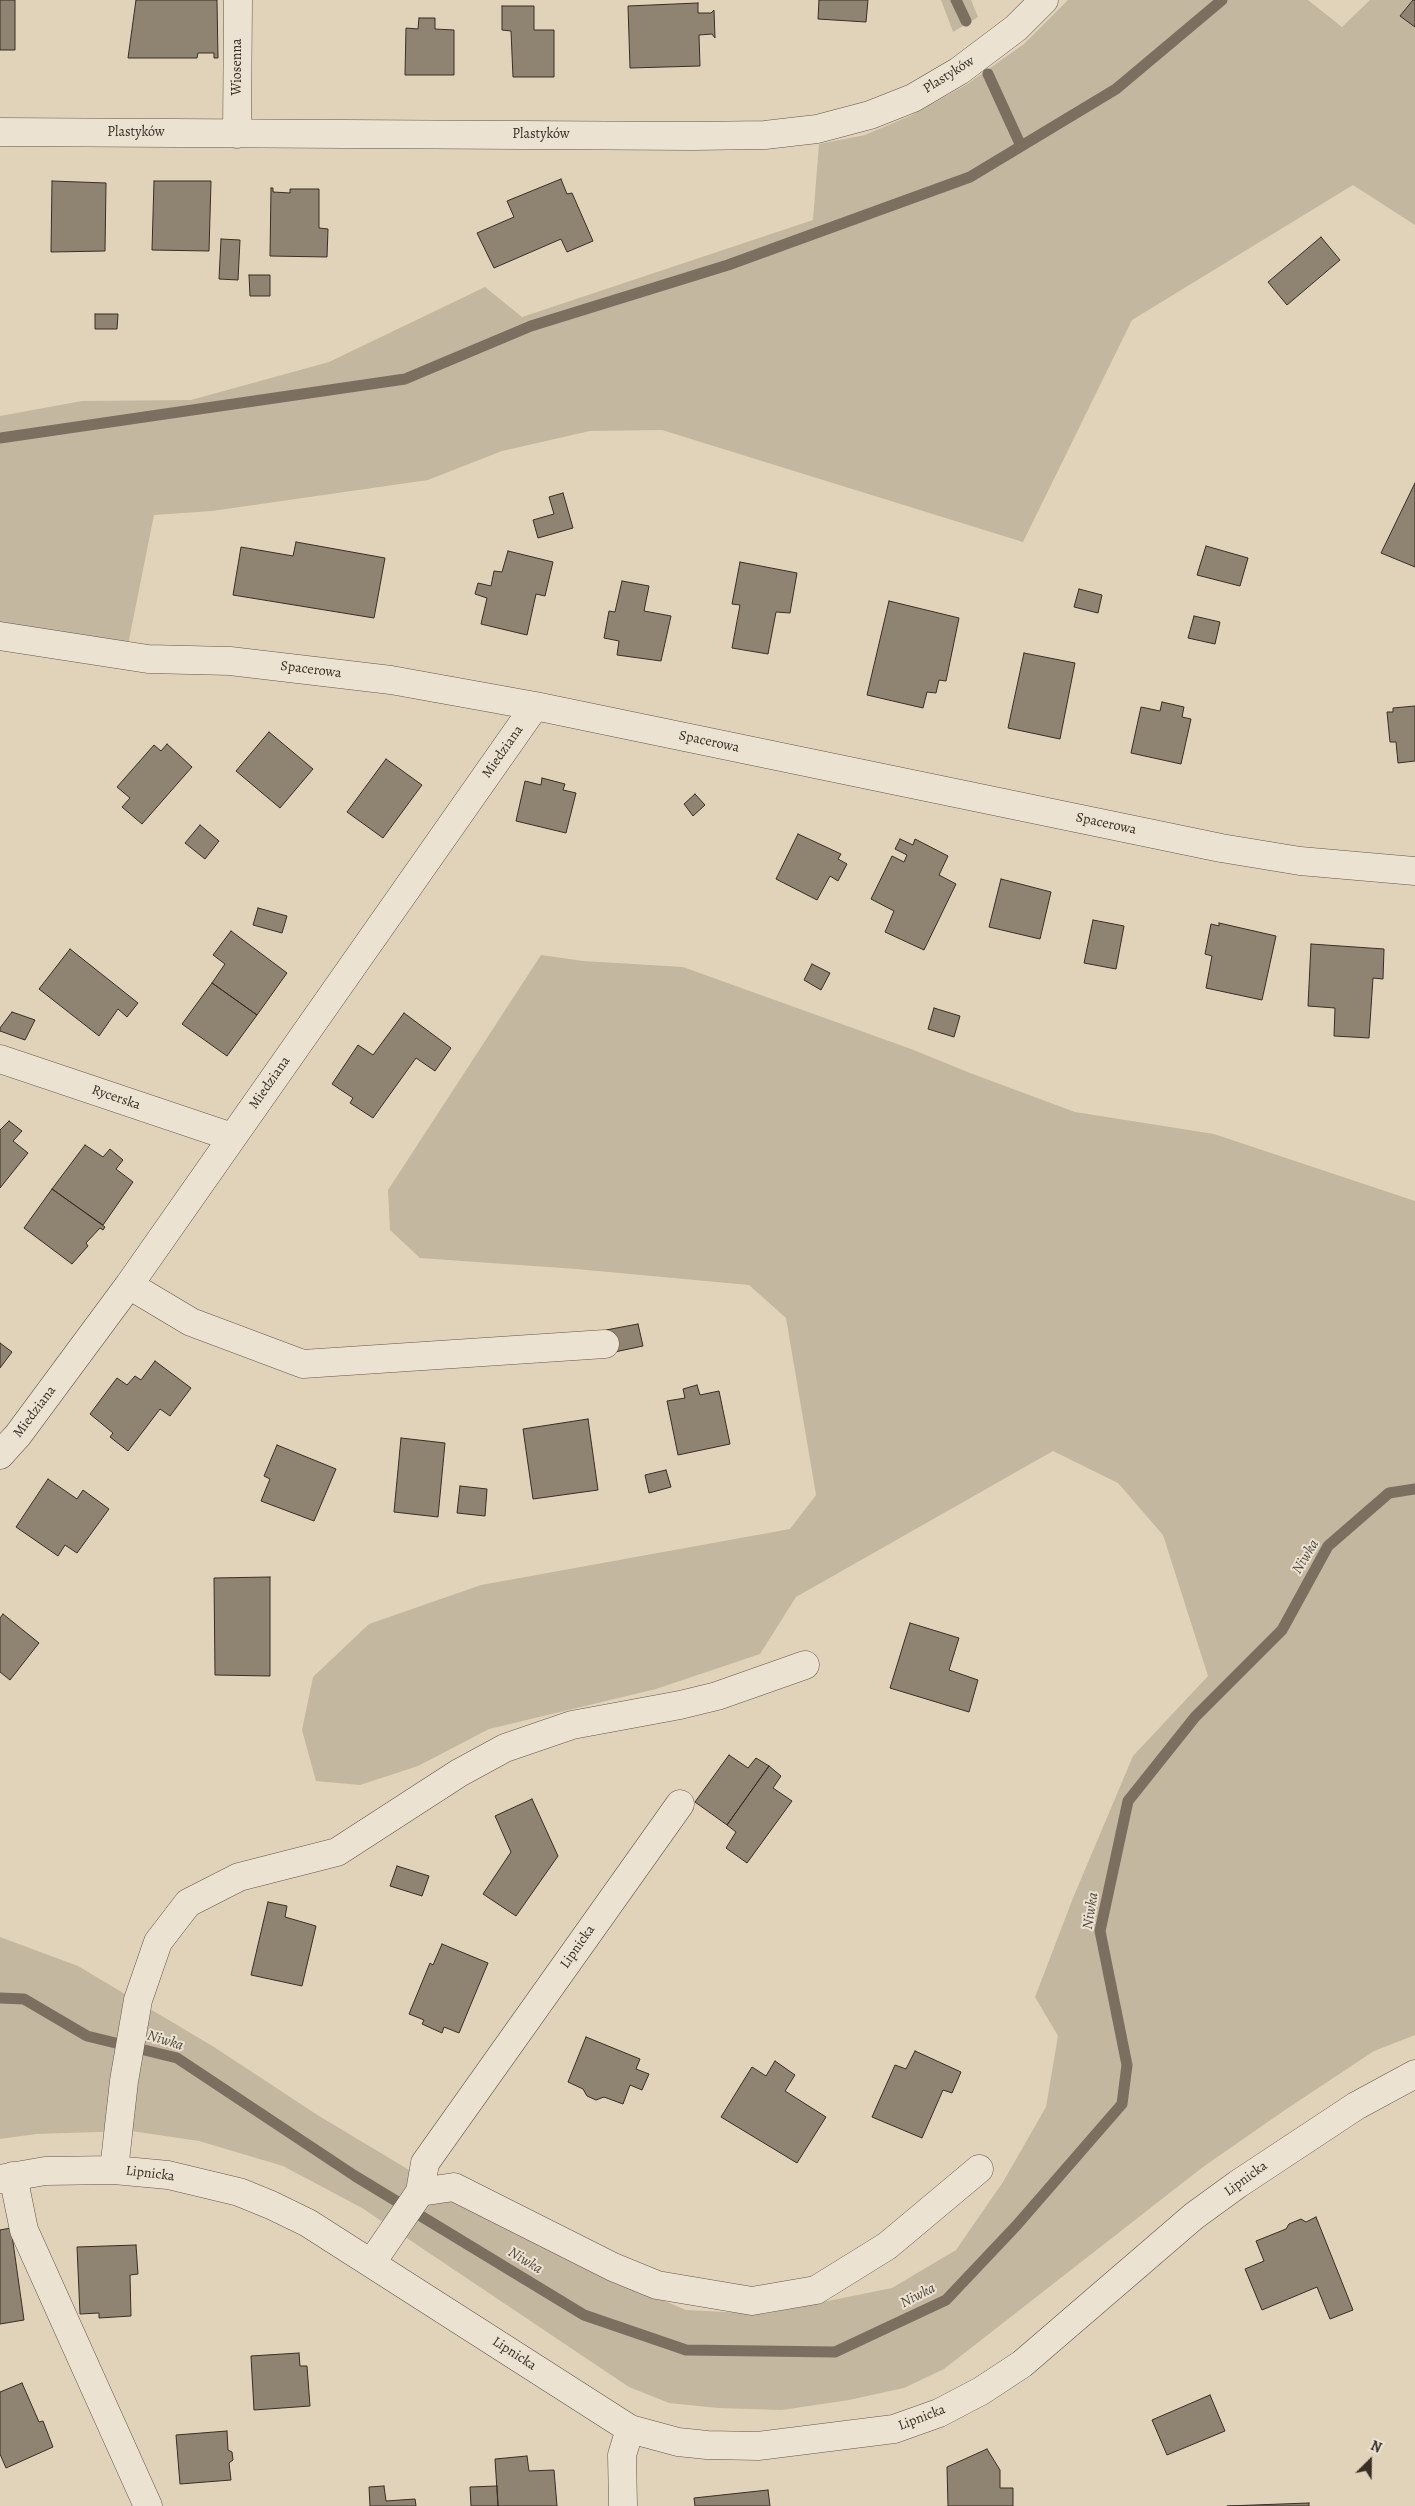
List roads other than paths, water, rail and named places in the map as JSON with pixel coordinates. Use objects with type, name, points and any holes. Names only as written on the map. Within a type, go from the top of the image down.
[{"type":"street","name":"Wiosenna","points":[[237,134],[238,0]]},
{"type":"street","name":"Plastyków","points":[[0,132],[765,135],[817,128],[870,116],[913,98],[959,71],[1016,28],[1044,0]]},
{"type":"street","name":"Spacerowa","points":[[0,636],[148,659],[230,661],[391,680],[535,706],[1221,848],[1300,861],[1415,871]]},
{"type":"street","name":"Miedziana","points":[[0,1455],[18,1435],[129,1285],[535,706]]},
{"type":"street","name":"Rycerska","points":[[0,1059],[232,1137]]},
{"type":"street","points":[[129,1285],[191,1322],[303,1364],[605,1344]]},
{"type":"street","points":[[114,2170],[124,2081],[138,2000],[158,1942],[188,1903],[239,1877],[337,1852],[459,1773],[505,1748],[572,1725],[680,1705],[717,1696],[805,1665]]},
{"type":"street","name":"Lipnicka","points":[[380,2252],[420,2192],[425,2163],[680,1804]]},
{"type":"street","name":"Lipnicka","points":[[6,2177],[45,2171],[114,2170],[168,2175],[205,2182],[238,2192],[380,2252],[630,2429],[678,2442],[707,2445],[758,2446],[894,2429],[938,2414],[981,2391],[1022,2364],[1194,2216],[1238,2184],[1356,2106],[1415,2074]]},
{"type":"street","points":[[420,2192],[454,2187],[613,2268],[658,2285],[752,2301],[816,2290],[887,2246],[979,2169]]},
{"type":"street","points":[[6,2177],[24,2230],[148,2506]]},
{"type":"street","points":[[623,2506],[622,2455],[630,2429]]},
{"type":"waterway","points":[[956,0],[966,21]]},
{"type":"waterway","points":[[0,438],[405,379],[531,326],[728,265],[970,177],[1116,89],[1222,0]]},
{"type":"waterway","points":[[988,74],[1021,146]]},
{"type":"waterway","name":"Niwka","points":[[0,1998],[24,1999],[87,2036],[177,2058],[355,2176],[584,2315],[686,2350],[835,2352],[946,2300],[1016,2226],[1122,2104],[1127,2065],[1100,1931],[1128,1801],[1195,1717],[1282,1630],[1328,1546],[1389,1493],[1415,1489]]}]
